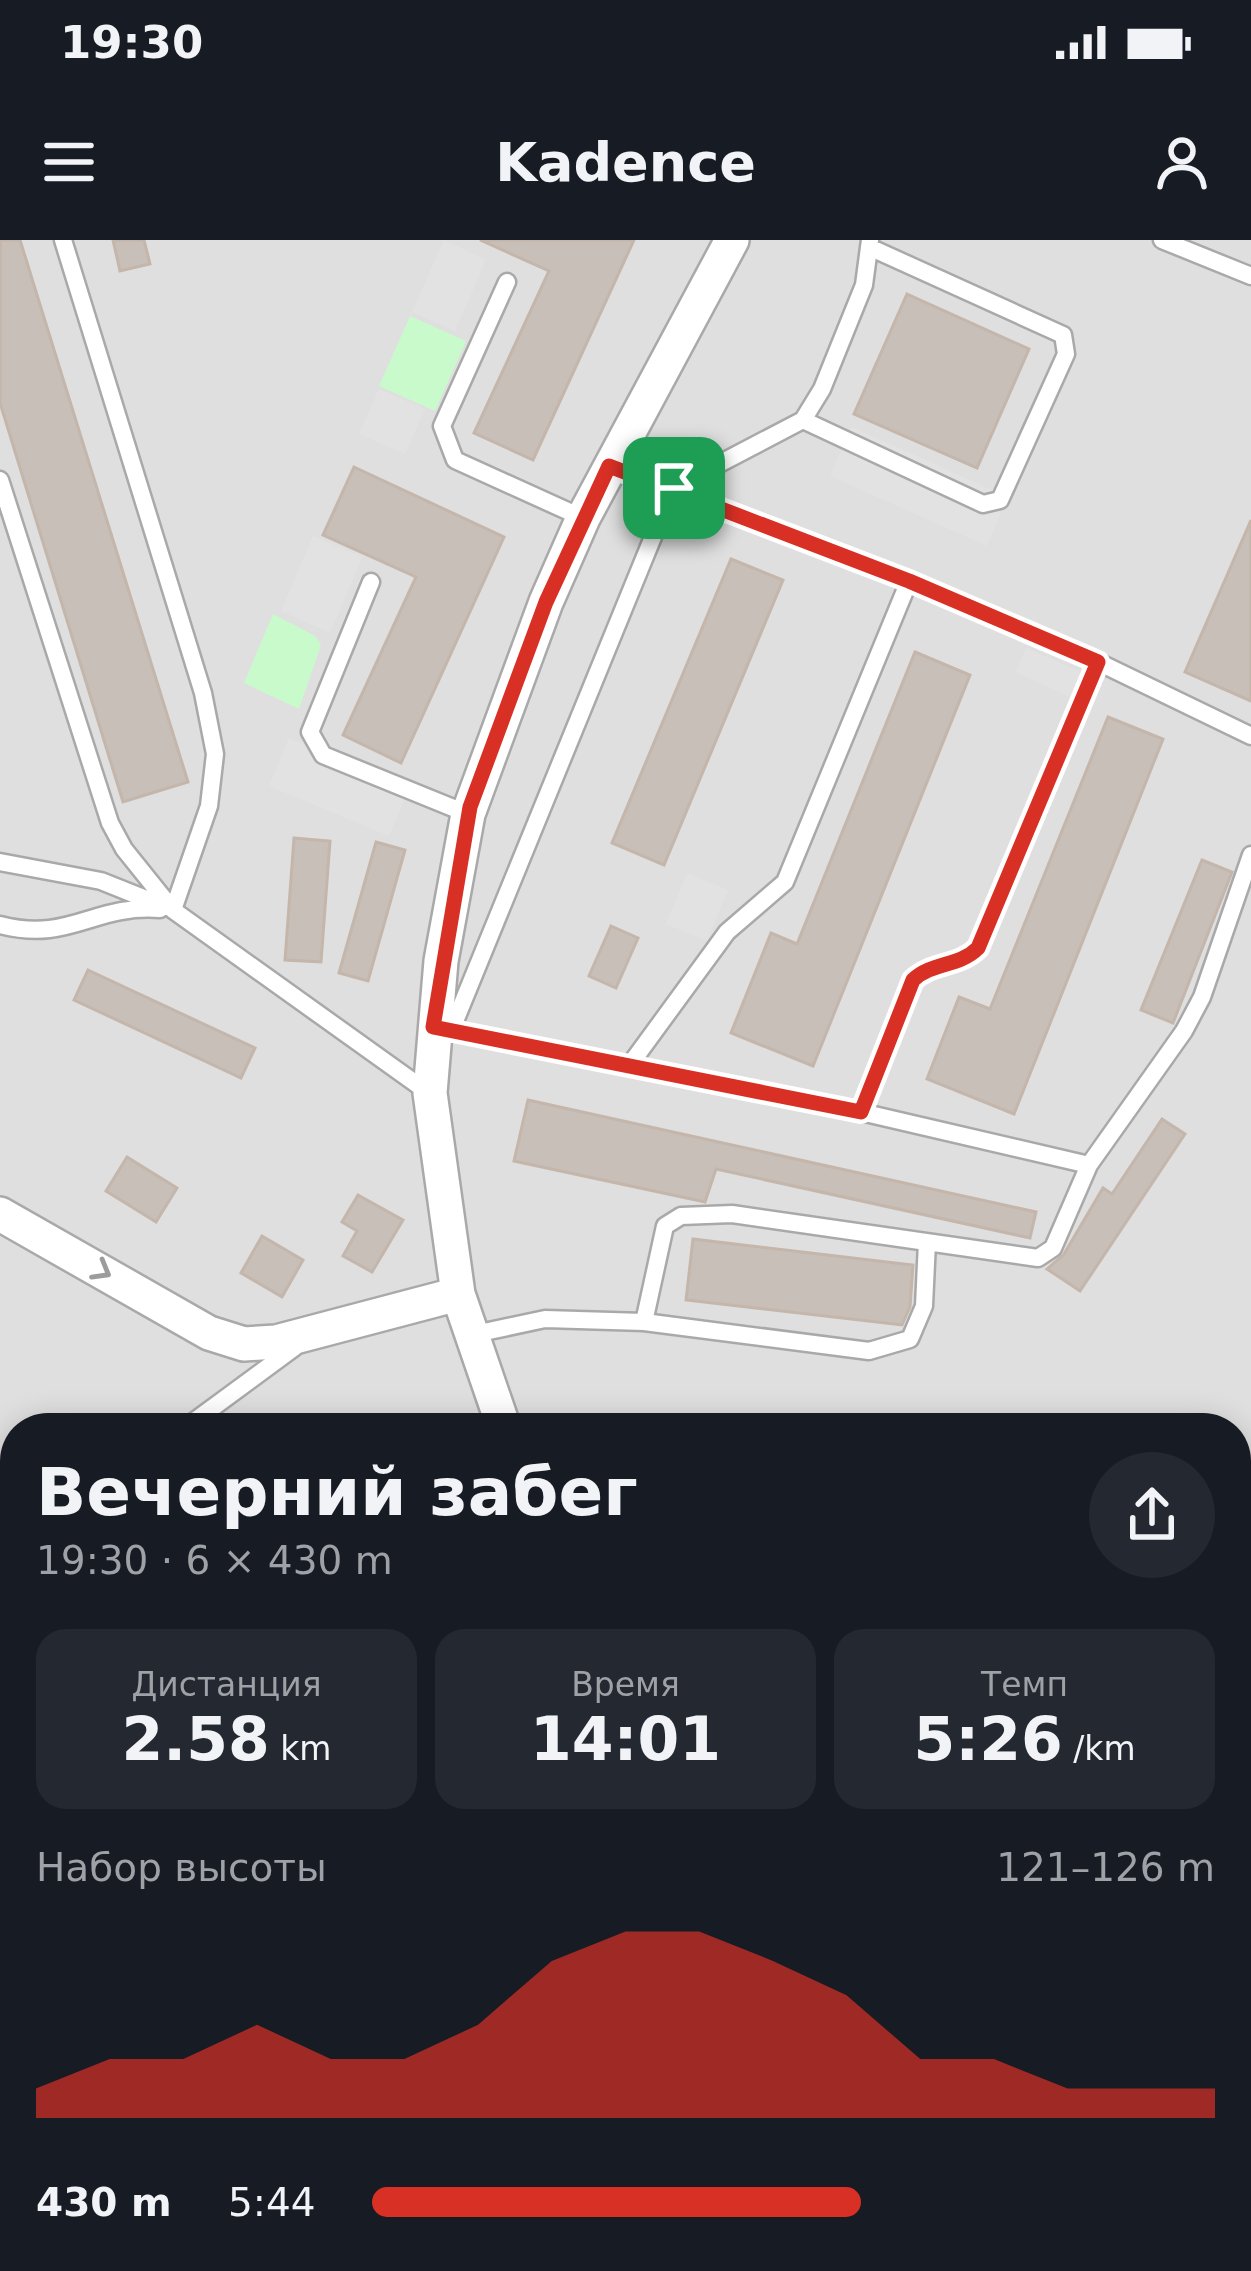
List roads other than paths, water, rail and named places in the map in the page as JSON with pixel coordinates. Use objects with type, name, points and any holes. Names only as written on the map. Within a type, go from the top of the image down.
[{"type":"street","points":[[499,1413],[458,1294],[430,1094],[468,814],[546,602],[584,518],[732,240]]},
{"type":"street","points":[[0,1214],[208,1334],[244,1344],[315,1332],[458,1294]]},
{"type":"lane","points":[[63,240],[202,693],[215,754],[208,806],[172,910]]},
{"type":"lane","points":[[1162,240],[1251,276]]},
{"type":"lane","points":[[803,420],[983,504],[1000,500],[1066,354],[1063,335],[869,244],[864,284],[822,389],[803,420],[674,488],[442,1029],[861,1112],[1089,1166]]},
{"type":"lane","points":[[507,282],[442,426],[455,460],[584,518]]},
{"type":"lane","points":[[609,466],[909,581],[1098,662],[1245,729],[1251,736]]},
{"type":"lane","points":[[0,480],[110,823],[124,850],[172,910]]},
{"type":"lane","points":[[629,1066],[727,932],[785,882],[909,581]]},
{"type":"lane","points":[[370,582],[310,732],[323,754],[468,814]]},
{"type":"lane","points":[[861,1112],[913,980],[924,970],[968,958],[978,948],[1098,662]]},
{"type":"lane","points":[[644,1322],[665,1226],[681,1216],[732,1214],[1039,1258],[1053,1248],[1089,1166],[1184,1031],[1202,997],[1251,855]]},
{"type":"lane","points":[[0,862],[101,881],[172,910],[430,1094]]},
{"type":"lane","points":[[0,925],[52,933],[127,907],[172,910]]},
{"type":"lane","points":[[470,1335],[545,1319],[644,1322],[869,1351],[910,1339],[925,1306],[927,1242]]},
{"type":"lane","points":[[205,1413],[315,1332]]}]
